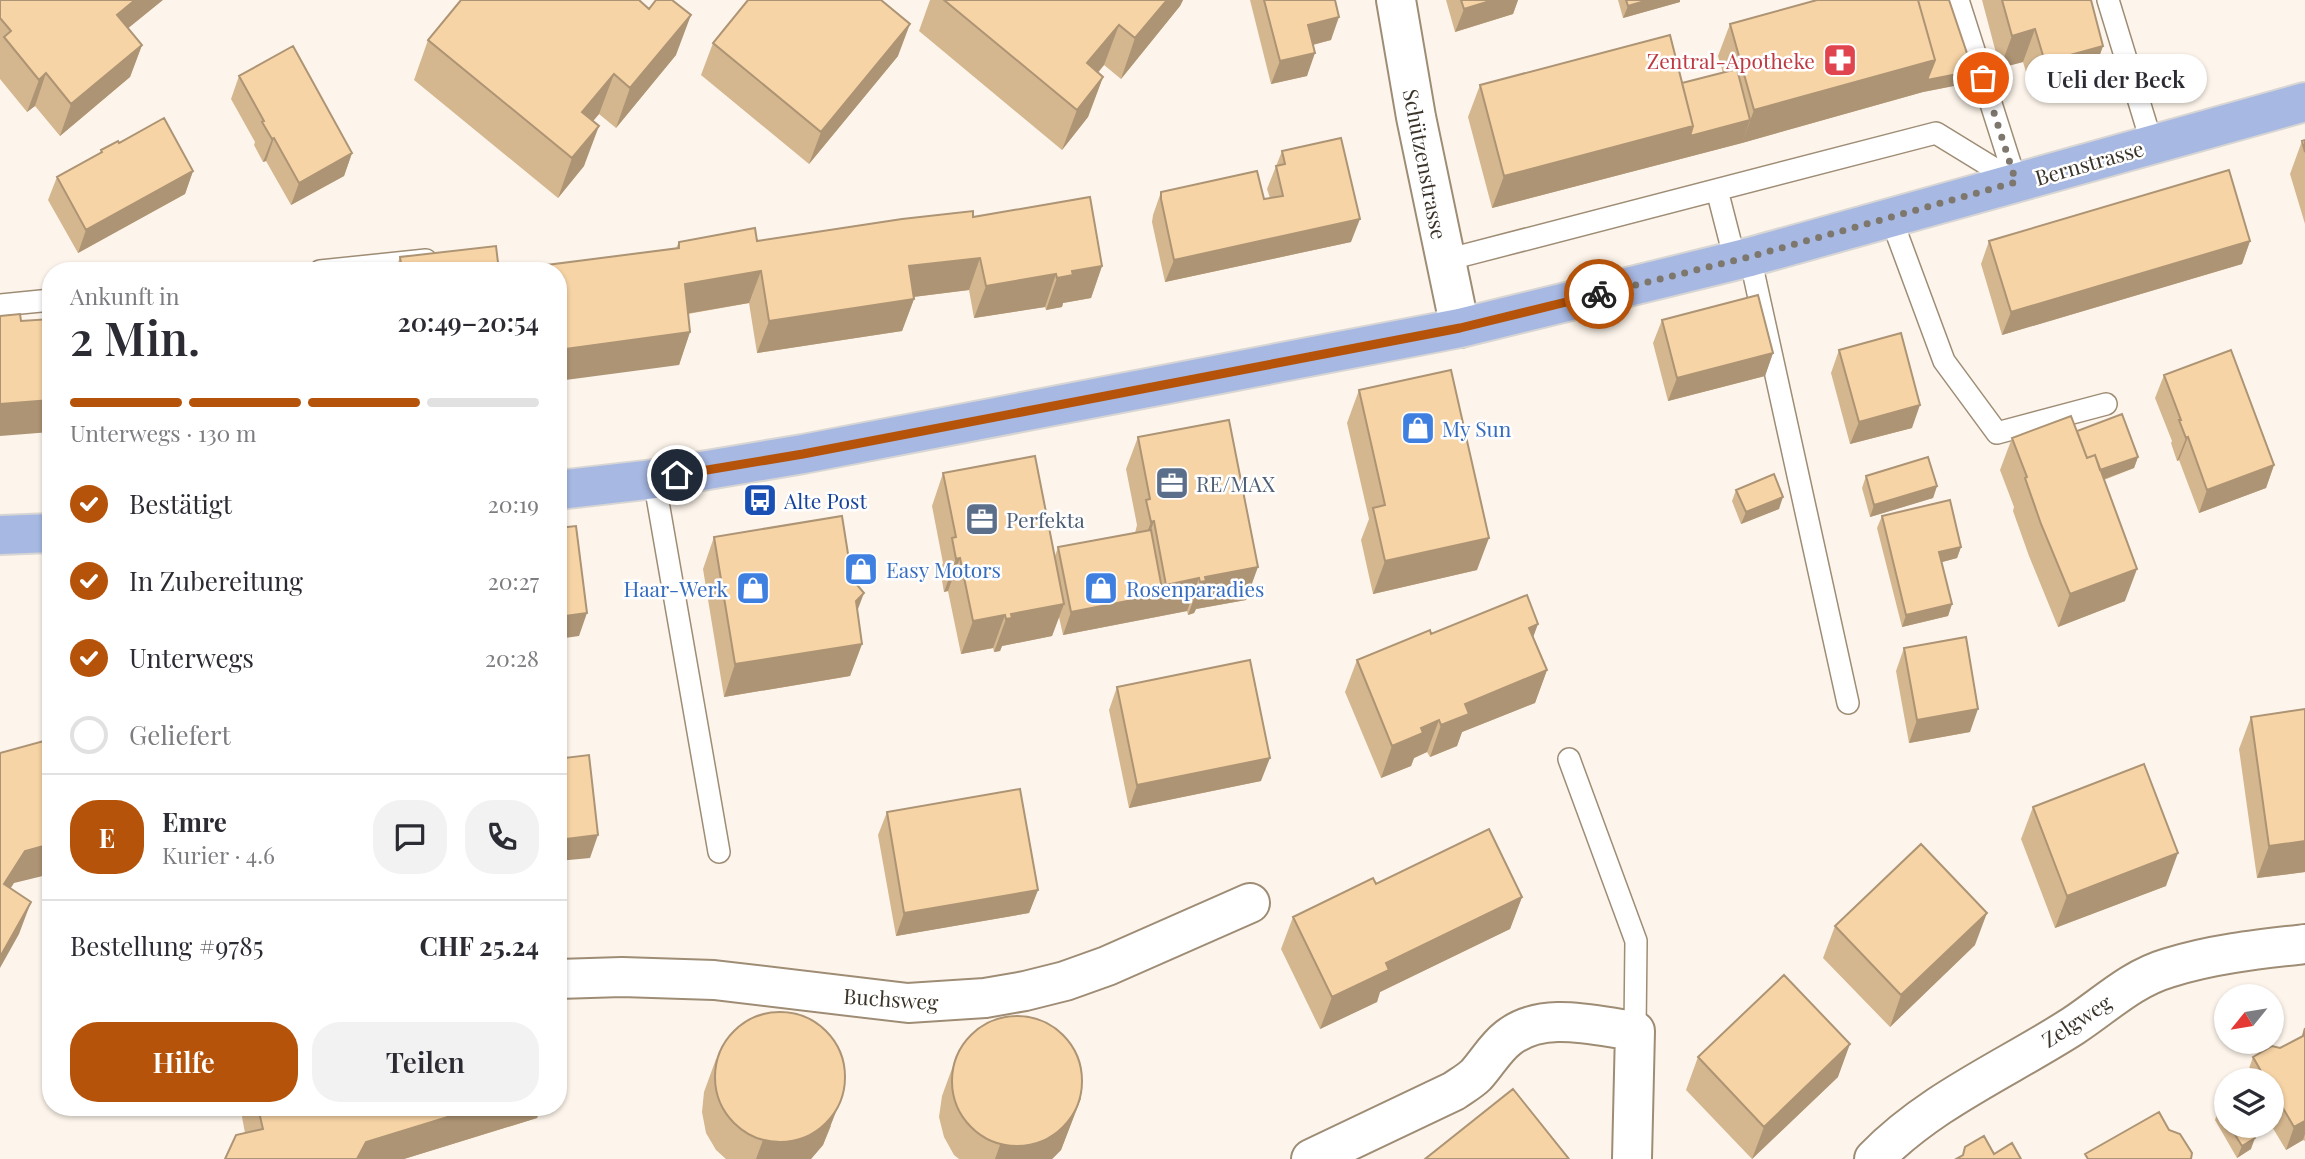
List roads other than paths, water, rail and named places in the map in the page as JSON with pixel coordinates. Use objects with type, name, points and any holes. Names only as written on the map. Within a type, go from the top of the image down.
[{"type":"main road","name":"Bernstrasse","points":[[567,490],[654,479],[803,454],[1460,328],[1742,259],[2305,102]]},
{"type":"main road","points":[[0,535],[42,533]]},
{"type":"street","name":"Schützenstrasse","points":[[1396,0],[1416,117],[1460,328]]},
{"type":"street","name":"Buchsweg","points":[[567,979],[622,977],[715,980],[908,1003],[985,998],[1065,981],[1107,966],[1250,904]]},
{"type":"street","name":"Zelgweg","points":[[1874,1159],[1925,1117],[1977,1080],[2073,1026],[2129,985],[2169,968],[2250,950],[2305,944]]},
{"type":"street","points":[[1311,1159],[1454,1091],[1474,1076],[1508,1038],[1523,1028],[1540,1023],[1560,1022],[1634,1031],[1632,1159]]},
{"type":"lane","points":[[1958,0],[2016,182]]},
{"type":"lane","points":[[2108,0],[2152,144]]},
{"type":"lane","points":[[1446,260],[1937,133],[2016,182]]},
{"type":"lane","points":[[1717,190],[1742,259],[1848,703]]},
{"type":"lane","points":[[1891,218],[1944,361],[1997,433],[2106,404]]},
{"type":"lane","points":[[404,262],[450,257]]},
{"type":"lane","points":[[0,305],[42,301]]},
{"type":"lane","points":[[654,479],[719,852]]},
{"type":"lane","points":[[1569,759],[1636,941],[1634,1031]]},
{"type":"place","name":"Zentral-Apotheke","points":[[1840,60]]},
{"type":"place","name":"Ueli der Beck","points":[[1983,78]]},
{"type":"place","name":"My Sun","points":[[1418,428]]},
{"type":"place","name":"RE/MAX","points":[[1172,483]]},
{"type":"place","name":"Alte Post","points":[[760,500]]},
{"type":"place","name":"Perfekta","points":[[982,519]]},
{"type":"place","name":"Easy Motors","points":[[861,569]]},
{"type":"place","name":"Haar-Werk","points":[[753,588]]},
{"type":"place","name":"Rosenparadies","points":[[1101,588]]}]
